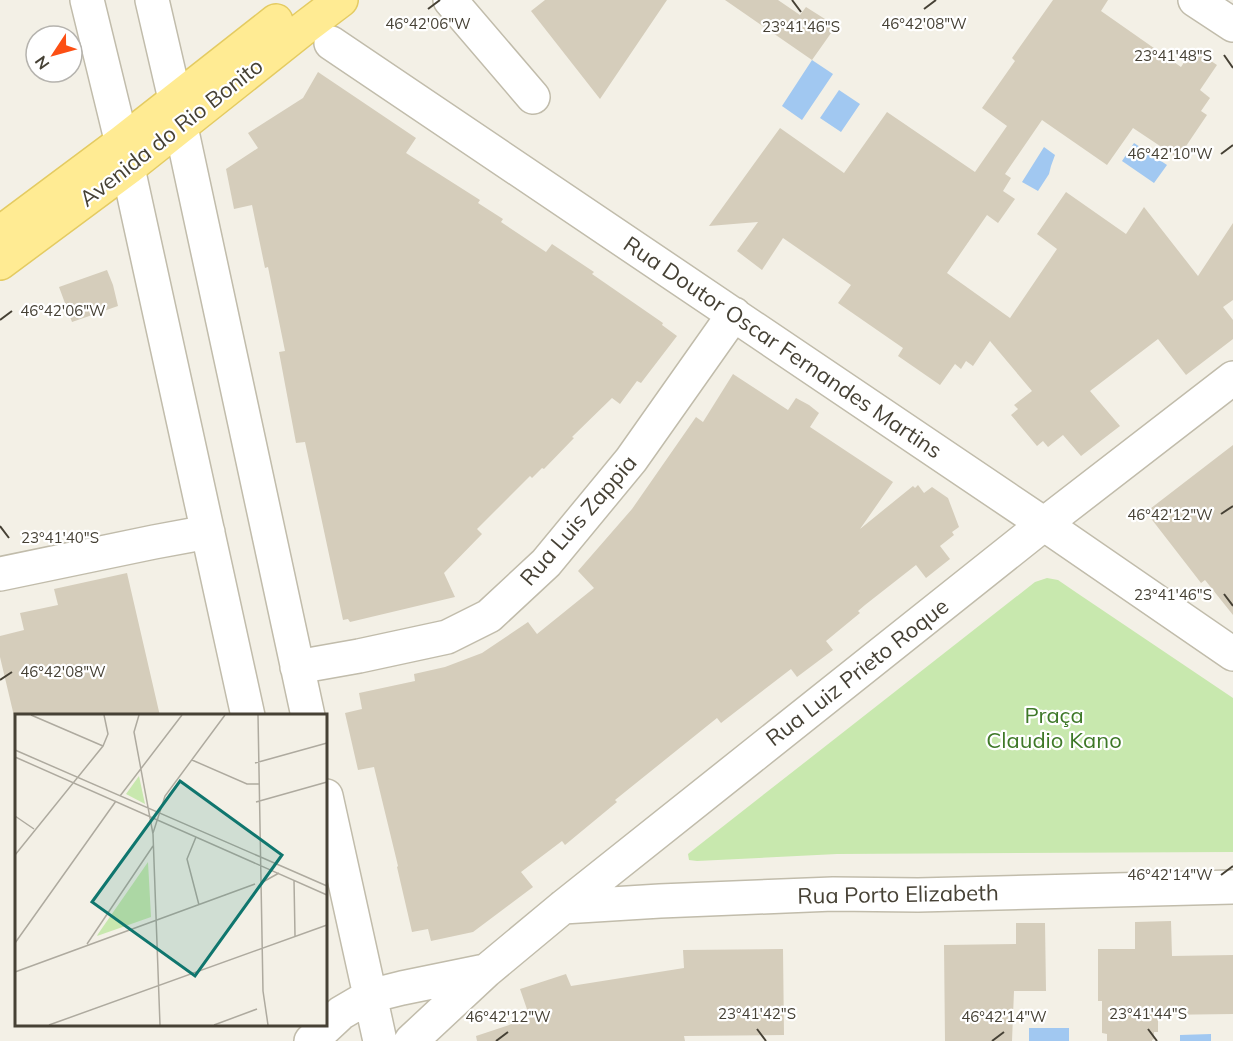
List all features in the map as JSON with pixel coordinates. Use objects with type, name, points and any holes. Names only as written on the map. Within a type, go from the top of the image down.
[{"type":"main road","name":"Avenida do Rio Bonito","points":[[0,263],[178,112],[341,0]]},
{"type":"main road","name":"Avenida do Rio Bonito","points":[[178,112],[288,4]]},
{"type":"main road","name":"Avenida do Rio Bonito","points":[[0,233],[125,155]]},
{"type":"street","points":[[87,0],[125,155],[249,714]]},
{"type":"street","points":[[152,0],[308,714]]},
{"type":"street","points":[[450,0],[533,98]]},
{"type":"street","name":"Rua Doutor Oscar Fernandes Martins","points":[[331,43],[1233,654]]},
{"type":"street","name":"Rua Luis Zappia","points":[[297,667],[447,637],[489,616],[546,563],[631,460],[734,314]]},
{"type":"street","name":"Rua Luiz Prieto Roque","points":[[411,1041],[486,971],[563,907],[1044,524],[1233,378]]},
{"type":"street","points":[[0,574],[208,532]]},
{"type":"street","points":[[327,801],[380,1041]]},
{"type":"street","name":"Rua Porto Elizabeth","points":[[563,907],[833,894],[1233,887]]},
{"type":"street","name":"Rua Luiz Prieto Roque","points":[[327,1024],[341,1013],[370,996],[486,971]]},
{"type":"street","name":"Rua Luiz Prieto Roque","points":[[313,1036],[325,1026]]},
{"type":"green space","name":"Praça Claudio Kano","points":[[1047,578],[1058,580],[1233,698],[1233,852],[837,854],[689,860],[688,854],[698,846],[1035,582]]},
{"type":"water","points":[[812,60],[833,74],[802,120],[782,106]]},
{"type":"water","points":[[839,90],[860,104],[841,132],[820,118]]},
{"type":"water","points":[[1134,143],[1167,165],[1154,183],[1122,161]]},
{"type":"water","points":[[1044,147],[1055,155],[1049,174],[1038,191],[1022,182]]},
{"type":"water","points":[[1029,1028],[1069,1028],[1069,1041],[1029,1041]]},
{"type":"water","points":[[1211,1034],[1211,1041],[1180,1041],[1180,1035]]},
{"type":"building","points":[[545,0],[667,0],[600,99],[531,11]]},
{"type":"building","points":[[725,0],[778,0],[800,15],[806,7],[836,26],[812,60]]},
{"type":"building","points":[[1053,0],[1108,0],[1101,11],[1181,67],[1193,49],[1217,65],[1200,90],[1210,98],[1201,111],[1207,115],[1178,158],[1133,128],[1107,165],[1042,120],[1005,174],[1011,178],[1003,191],[1015,199],[998,223],[987,215],[947,273],[1010,318],[1057,249],[1037,234],[1066,192],[1126,234],[1144,207],[1198,276],[1233,223],[1233,300],[1223,307],[1233,320],[1233,339],[1186,375],[1158,339],[1090,391],[1120,426],[1081,456],[1063,435],[1048,447],[1043,441],[1037,446],[1011,415],[1018,409],[1014,405],[1032,391],[990,341],[973,366],[966,361],[961,369],[955,364],[940,385],[898,356],[903,348],[838,303],[851,285],[783,238],[762,270],[737,251],[758,222],[709,226],[780,128],[844,173],[887,112],[975,172],[1007,126],[982,108],[1015,61],[1012,58]]},
{"type":"building","points":[[318,72],[416,138],[406,153],[480,200],[478,203],[503,219],[501,222],[546,252],[552,244],[594,272],[592,274],[663,323],[662,325],[677,336],[641,383],[637,381],[620,404],[612,398],[572,437],[574,438],[544,469],[542,468],[532,478],[530,476],[477,529],[482,534],[444,573],[455,597],[350,622],[348,619],[343,620],[305,442],[296,443],[279,352],[285,351],[268,267],[265,268],[252,205],[234,209],[226,169],[258,148],[248,133],[303,98]]},
{"type":"building","points":[[107,270],[118,306],[72,322],[59,287]]},
{"type":"building","points":[[733,374],[788,410],[796,398],[809,405],[819,413],[810,427],[893,482],[860,529],[913,486],[915,488],[918,485],[924,493],[932,487],[948,498],[959,527],[952,532],[954,535],[940,546],[950,559],[926,578],[916,565],[865,605],[858,611],[860,613],[826,641],[833,650],[797,677],[791,669],[721,723],[717,718],[615,800],[617,802],[565,845],[562,841],[521,872],[533,887],[473,932],[431,941],[428,929],[412,932],[374,767],[358,770],[345,713],[362,709],[359,693],[415,681],[414,674],[445,667],[482,653],[528,622],[537,634],[594,588],[578,571],[632,509],[696,417],[703,422]]},
{"type":"building","points":[[1233,445],[1233,615],[1205,580],[1201,583],[1146,512]]},
{"type":"building","points":[[127,573],[160,714],[15,714],[14,716],[0,657],[0,636],[24,630],[20,613],[58,605],[54,589]]},
{"type":"building","points":[[1171,921],[1172,956],[1233,955],[1233,1014],[1158,1015],[1158,1032],[1154,1032],[1152,1041],[1107,1041],[1107,1034],[1102,1033],[1102,1001],[1098,1001],[1098,949],[1135,949],[1135,922]]},
{"type":"building","points":[[1016,923],[1045,923],[1046,991],[1014,991],[1012,1041],[945,1041],[944,945],[1016,944]]},
{"type":"building","points":[[783,949],[784,1035],[684,1036],[685,1041],[477,1041],[476,1036],[530,1018],[520,989],[566,974],[571,986],[684,968],[683,950]]}]
